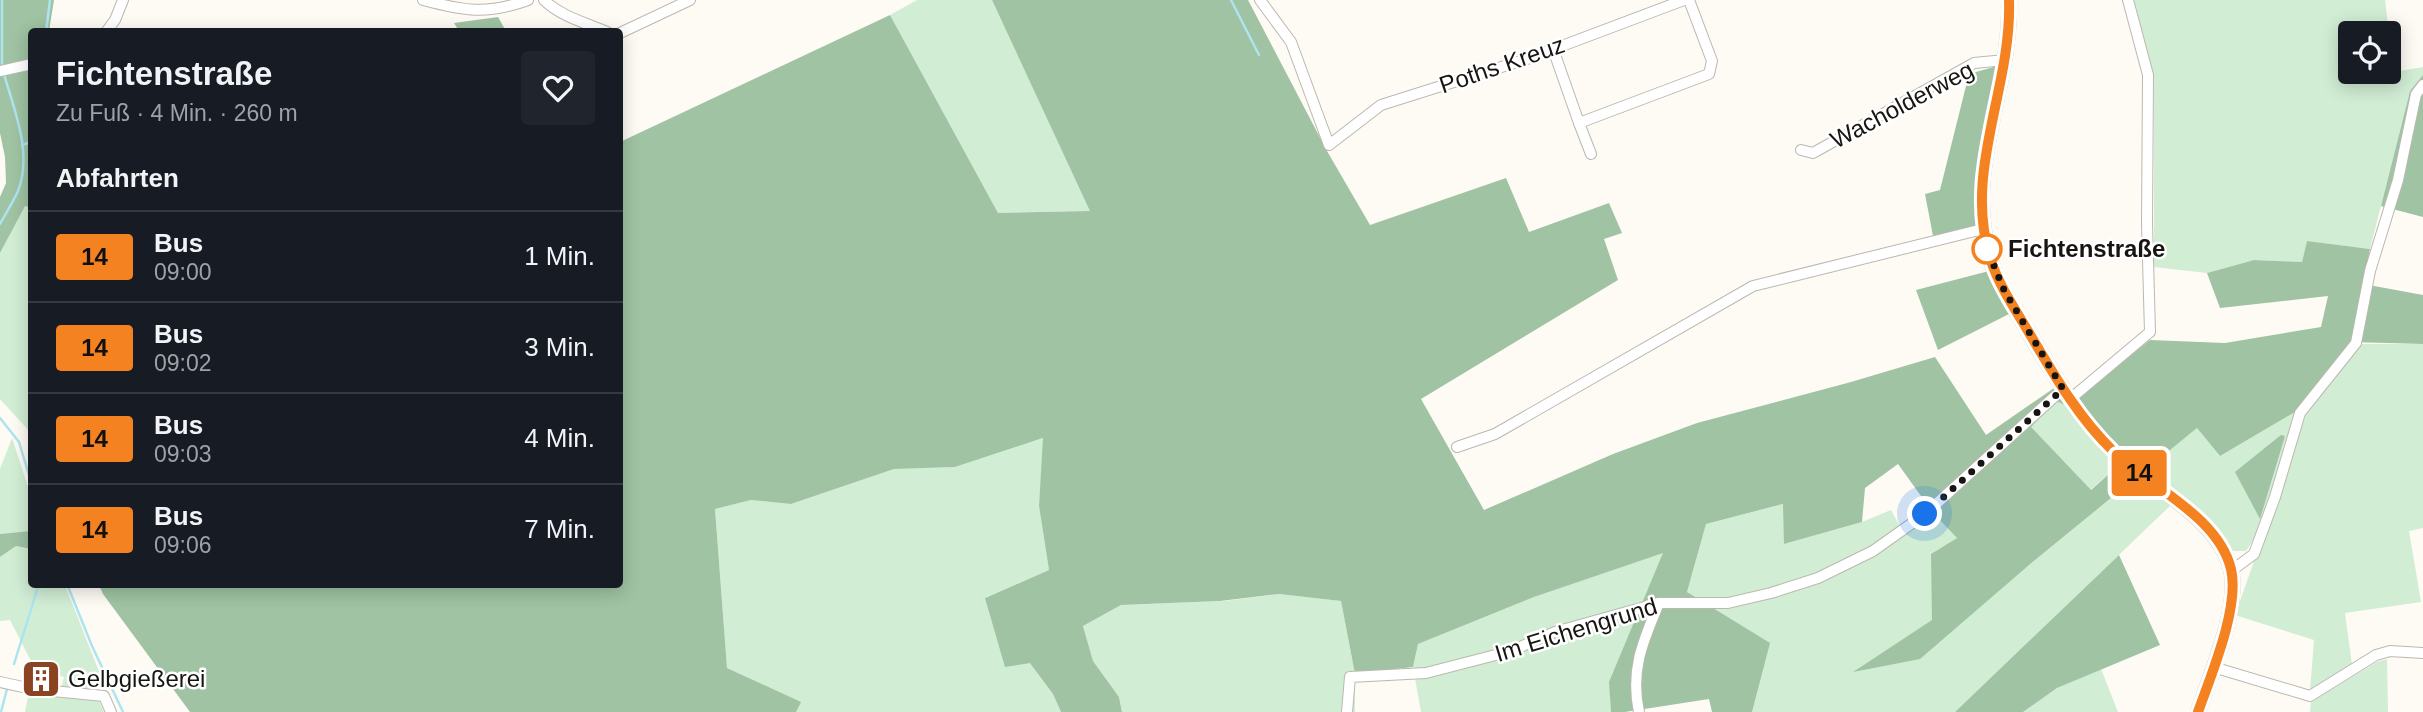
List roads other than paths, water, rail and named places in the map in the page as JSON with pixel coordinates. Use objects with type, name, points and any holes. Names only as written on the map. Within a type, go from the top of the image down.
[{"type":"street","points":[[109,28],[123,0]]},
{"type":"street","points":[[423,0],[459,10],[483,11],[528,0]]},
{"type":"street","points":[[544,0],[564,13],[598,28]]},
{"type":"street","points":[[623,32],[690,0]]},
{"type":"street","name":"Poths Kreuz","points":[[1260,0],[1291,43],[1329,145],[1381,105],[1553,49],[1686,0]]},
{"type":"street","points":[[1579,123],[1709,74],[1712,61],[1686,0]]},
{"type":"street","points":[[2009,0],[2010,17],[2005,60],[1981,180],[1983,229],[1992,265],[2066,395],[2113,451],[2206,526],[2226,556],[2231,571],[2230,608],[2198,712]]},
{"type":"street","name":"Im Eichengrund","points":[[1347,712],[1350,677],[1386,677],[1437,670],[1511,651],[1555,632],[1659,603],[1728,603],[1818,578],[1874,551],[1925,514],[2066,395],[2151,332],[2147,223],[2148,75],[2128,0]]},
{"type":"street","points":[[1553,49],[1591,154]]},
{"type":"street","name":"Wacholderweg","points":[[1801,149],[1813,153],[1974,64],[2005,60]]},
{"type":"street","points":[[3,71],[28,65]]},
{"type":"street","points":[[2231,571],[2254,554],[2275,497],[2300,413],[2356,343],[2370,271],[2398,180],[2416,94],[2423,85]]},
{"type":"street","points":[[1458,447],[1495,434],[1753,286],[1983,229]]},
{"type":"street","points":[[1639,712],[1634,675],[1647,630],[1659,603]]},
{"type":"street","points":[[2213,667],[2310,696],[2376,655],[2390,651],[2423,653]]},
{"type":"street","points":[[0,682],[32,689],[104,696],[111,712]]},
{"type":"waterway","points":[[2,0],[2,68]]},
{"type":"waterway","points":[[46,28],[50,0]]},
{"type":"waterway","points":[[1231,0],[1259,55]]},
{"type":"waterway","points":[[0,224],[18,191],[24,162],[17,117],[4,74]]},
{"type":"waterway","points":[[22,145],[28,143]]},
{"type":"waterway","points":[[0,418],[19,442],[28,472]]},
{"type":"waterway","points":[[14,664],[38,588]]},
{"type":"waterway","points":[[69,588],[123,712]]},
{"type":"waterway","points":[[1,712],[7,689]]},
{"type":"place","name":"Fichtenstraße","points":[[1987,249]]},
{"type":"place","name":"Gelbgießerei","points":[[41,679]]}]
